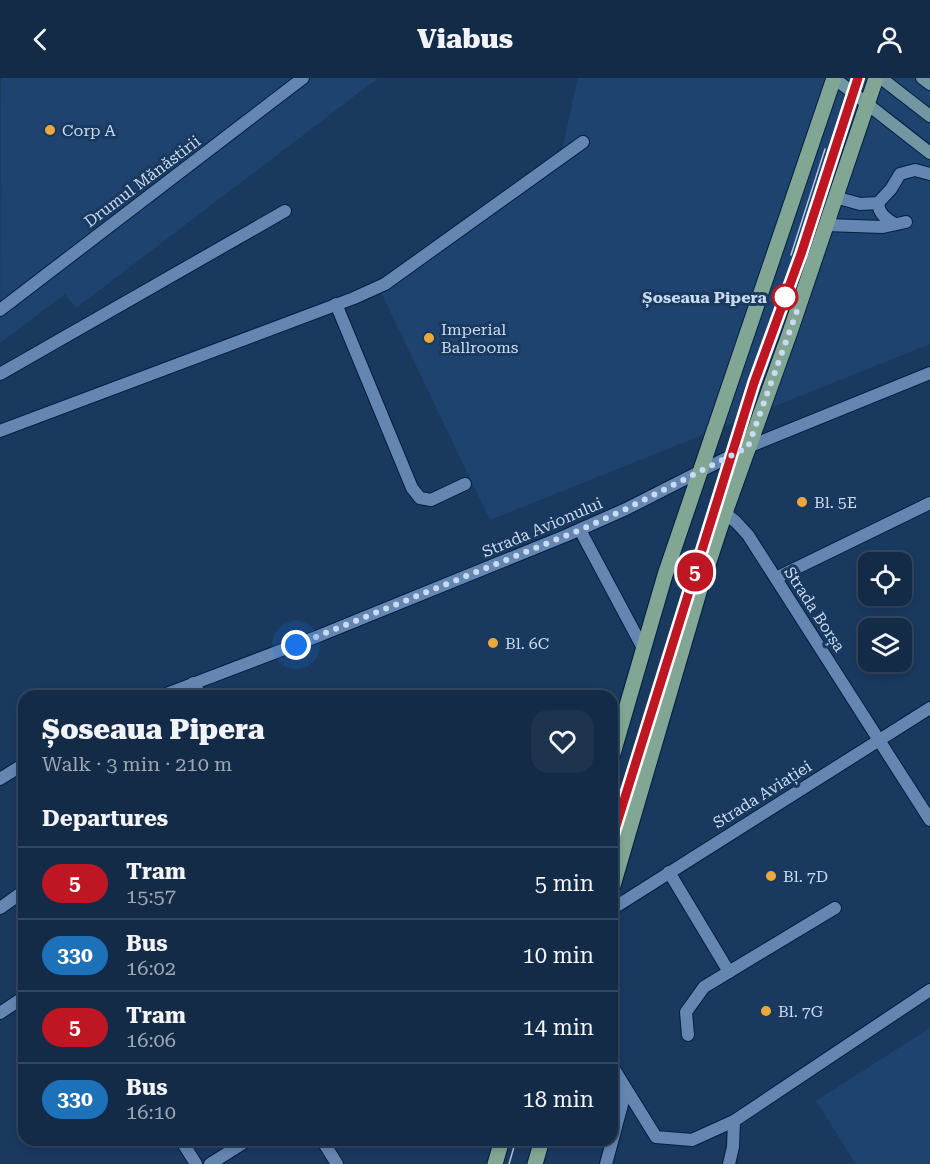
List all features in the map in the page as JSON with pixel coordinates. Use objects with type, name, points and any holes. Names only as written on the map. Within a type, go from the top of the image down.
[{"type":"main road","points":[[618,737],[665,575],[834,78],[930,153]]},
{"type":"main road","points":[[618,869],[725,513],[876,78]]},
{"type":"main road","points":[[881,78],[930,116]]},
{"type":"main road","points":[[922,78],[930,84]]},
{"type":"main road","points":[[495,1164],[500,1146]]},
{"type":"main road","points":[[535,1164],[540,1146]]},
{"type":"street","name":"Drumul Mănăstirii","points":[[0,310],[303,78]]},
{"type":"street","points":[[0,431],[385,284],[583,142]]},
{"type":"street","points":[[835,197],[860,204],[878,203],[891,189],[900,174],[915,170],[930,174]]},
{"type":"street","points":[[826,225],[883,227],[900,223],[883,215],[878,203]]},
{"type":"street","points":[[0,374],[285,211]]},
{"type":"street","points":[[336,304],[412,488],[420,498],[431,500],[465,484]]},
{"type":"street","name":"Strada Avionului","points":[[176,690],[316,637],[580,530],[748,447],[930,373]]},
{"type":"street","points":[[776,578],[930,503]]},
{"type":"street","name":"Strada Borșa","points":[[725,513],[748,535],[930,820]]},
{"type":"street","points":[[580,530],[644,650]]},
{"type":"street","points":[[193,683],[197,690]]},
{"type":"street","name":"Strada Aviației","points":[[618,905],[930,708]]},
{"type":"street","points":[[0,779],[18,768]]},
{"type":"street","points":[[669,872],[729,972]]},
{"type":"street","points":[[0,908],[18,895]]},
{"type":"street","points":[[688,1035],[686,1012],[704,987],[835,909]]},
{"type":"street","points":[[618,1076],[656,1137],[692,1140],[734,1121],[930,990]]},
{"type":"street","points":[[0,1012],[18,1001]]},
{"type":"street","points":[[618,1122],[627,1090]]},
{"type":"street","points":[[729,1164],[733,1148],[734,1121]]},
{"type":"street","points":[[185,1146],[196,1164]]},
{"type":"street","points":[[210,1164],[238,1146]]},
{"type":"street","points":[[325,1146],[337,1164]]},
{"type":"street","points":[[606,1164],[611,1146]]},
{"type":"shaded area","points":[[1,78],[378,78],[76,308],[65,294],[0,343]]},
{"type":"shaded area","points":[[578,78],[930,78],[930,344],[490,520],[377,284],[561,154]]},
{"type":"shaded area","points":[[930,1028],[930,1164],[856,1164],[816,1101]]},
{"type":"tram line","points":[[618,820],[754,383],[800,254],[858,78]]},
{"type":"tram line","name":"5","points":[[618,820],[754,383],[801,254],[858,78]]},
{"type":"tram line","points":[[791,255],[825,149]]},
{"type":"tram line","points":[[509,1164],[514,1146]]},
{"type":"place","name":"Corp A","points":[[50,130]]},
{"type":"place","name":"Șoseaua Pipera","points":[[785,297]]},
{"type":"place","name":"Imperial Ballrooms","points":[[429,338]]},
{"type":"place","name":"Bl. 5E","points":[[802,502]]},
{"type":"place","name":"Bl. 6C","points":[[493,643]]},
{"type":"place","name":"Bl. 7D","points":[[771,876]]},
{"type":"place","name":"Bl. 7G","points":[[766,1011]]},
{"type":"route","points":[[296,645],[580,530],[748,447],[797,311],[785,297]]}]
